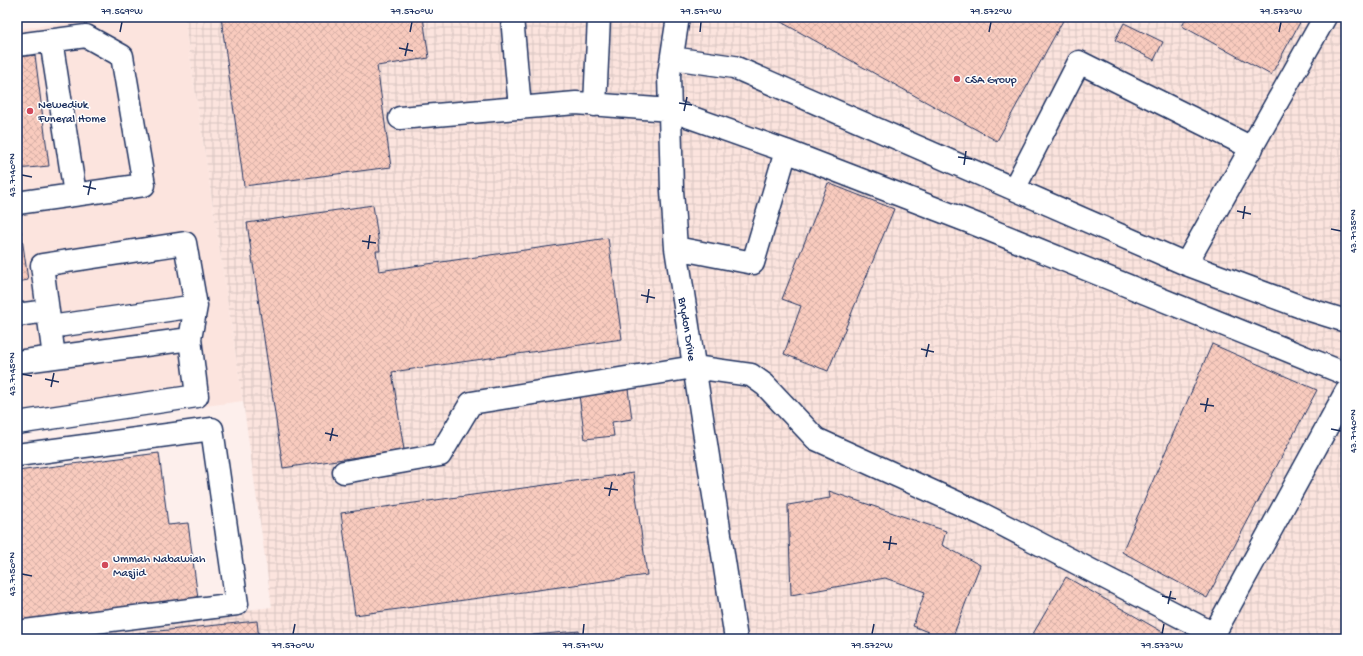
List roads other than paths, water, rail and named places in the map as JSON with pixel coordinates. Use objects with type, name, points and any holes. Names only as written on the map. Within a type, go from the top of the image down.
[{"type":"street","points":[[512,17],[520,108]]},
{"type":"street","points":[[595,105],[599,17]]},
{"type":"street","name":"Brydon Drive","points":[[678,17],[669,75],[676,248],[736,639]]},
{"type":"street","points":[[1186,264],[1325,17]]},
{"type":"street","points":[[17,45],[86,36],[122,56],[144,185],[17,203]]},
{"type":"street","points":[[51,40],[75,194]]},
{"type":"street","points":[[672,58],[734,67],[1186,264],[1304,308],[1346,321]]},
{"type":"street","points":[[1014,189],[1079,62],[1252,148]]},
{"type":"street","points":[[400,118],[576,103],[670,110],[786,151],[970,222],[1346,374]]},
{"type":"street","points":[[676,248],[753,263],[786,151]]},
{"type":"street","points":[[17,632],[236,604],[212,429],[197,396],[190,339],[196,306],[185,243],[42,265],[54,357]]},
{"type":"street","points":[[17,315],[49,319],[196,306]]},
{"type":"street","points":[[17,362],[190,339]]},
{"type":"street","points":[[344,472],[440,455],[471,403],[694,367],[751,375],[765,385],[816,439],[982,514],[1214,634],[1346,392]]},
{"type":"street","points":[[17,423],[197,396]]},
{"type":"street","points":[[17,455],[212,429]]},
{"type":"place","name":"CSA Group","points":[[957,79]]},
{"type":"place","name":"Newediuk Funeral Home","points":[[30,111]]},
{"type":"place","name":"Ummah Nabawiah Masjid","points":[[105,565]]}]
